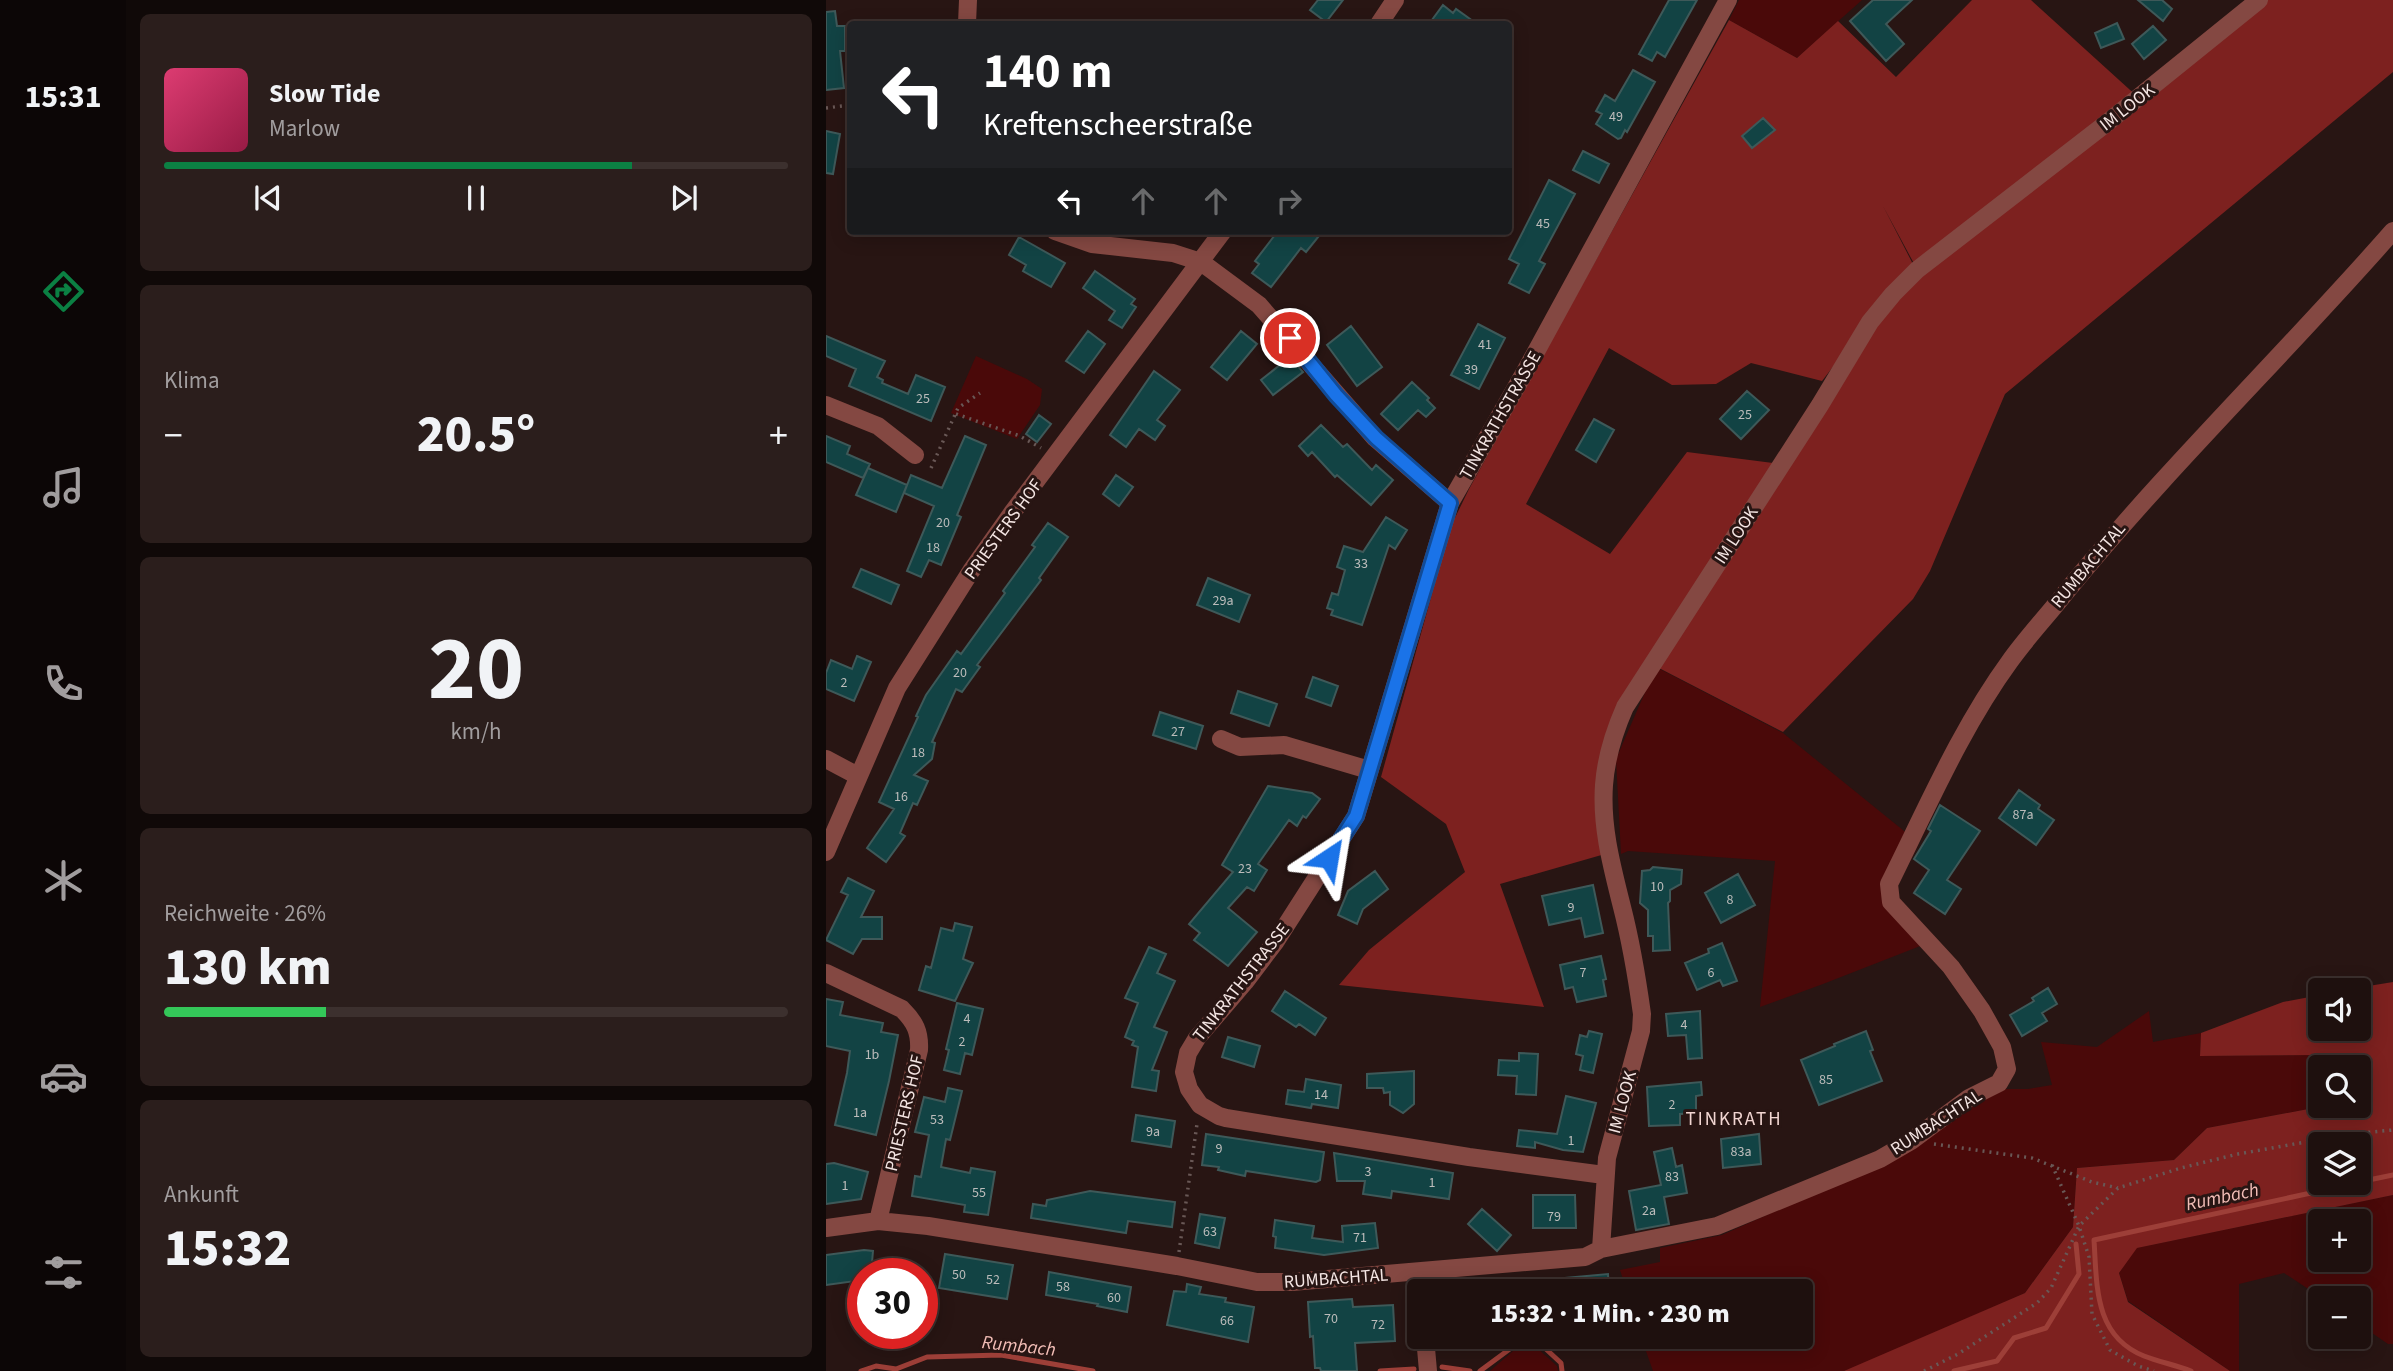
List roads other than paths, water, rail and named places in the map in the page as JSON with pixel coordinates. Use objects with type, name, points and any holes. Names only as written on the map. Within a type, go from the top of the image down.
[{"type":"street","points":[[967,21],[968,0]]},
{"type":"street","points":[[1381,21],[1395,0]]},
{"type":"street","name":"TINKRATHSTRASSE","points":[[1604,1175],[1469,1157],[1226,1118],[1200,1105],[1189,1089],[1184,1072],[1192,1044],[1276,941],[1356,816],[1450,503],[1728,0]]},
{"type":"street","name":"IM LOOK","points":[[1601,1249],[1604,1175],[1642,1022],[1639,991],[1609,859],[1604,807],[1607,761],[1625,706],[1820,405],[1855,346],[1893,294],[1917,270],[2118,114],[2259,0]]},
{"type":"street","name":"RUMBACHTAL","points":[[826,1228],[878,1222],[928,1226],[1177,1266],[1257,1282],[1292,1282],[1419,1272],[1585,1257],[1601,1249],[1717,1226],[1880,1159],[1912,1141],[1969,1098],[1999,1083],[2007,1069],[2003,1047],[1982,1011],[1951,967],[1891,902],[1889,884],[1959,744],[2009,662],[2117,530],[2393,231]]},
{"type":"street","points":[[1066,235],[1092,244],[1173,253],[1201,262],[1259,304],[1376,438],[1450,503]]},
{"type":"street","name":"PRIESTERS HOF","points":[[826,852],[897,688],[971,571],[1220,235]]},
{"type":"street","points":[[826,405],[878,426],[915,454]]},
{"type":"street","points":[[1220,739],[1240,747],[1284,745],[1369,771]]},
{"type":"street","points":[[826,758],[858,776]]},
{"type":"street","name":"PRIESTERS HOF","points":[[826,973],[902,1009],[917,1029],[919,1050],[878,1222]]},
{"type":"street","points":[[1419,1272],[1420,1279]]},
{"type":"street","points":[[1426,1349],[1428,1371]]},
{"type":"waterway","name":"Rumbach","points":[[2371,1180],[2393,1175]]},
{"type":"waterway","name":"Rumbach","points":[[2191,1371],[2144,1356],[2116,1336],[2101,1308],[2094,1240],[2308,1194]]},
{"type":"waterway","name":"Rumbach","points":[[1954,1371],[1997,1361],[2014,1338],[2046,1328],[2079,1274],[2076,1244]]},
{"type":"waterway","name":"Rumbach","points":[[1480,1371],[1510,1349]]},
{"type":"waterway","name":"Rumbach","points":[[1546,1349],[1561,1363],[1562,1371]]},
{"type":"waterway","name":"Rumbach","points":[[861,1371],[876,1366],[896,1369],[927,1357],[1001,1355],[1093,1371]]},
{"type":"waterway","name":"Rumbach","points":[[1442,1367],[1470,1371]]},
{"type":"waterway","name":"Rumbach","points":[[1380,1371],[1414,1369]]},
{"type":"district","name":"TINKRATH","points":[[1734,1118]]}]
